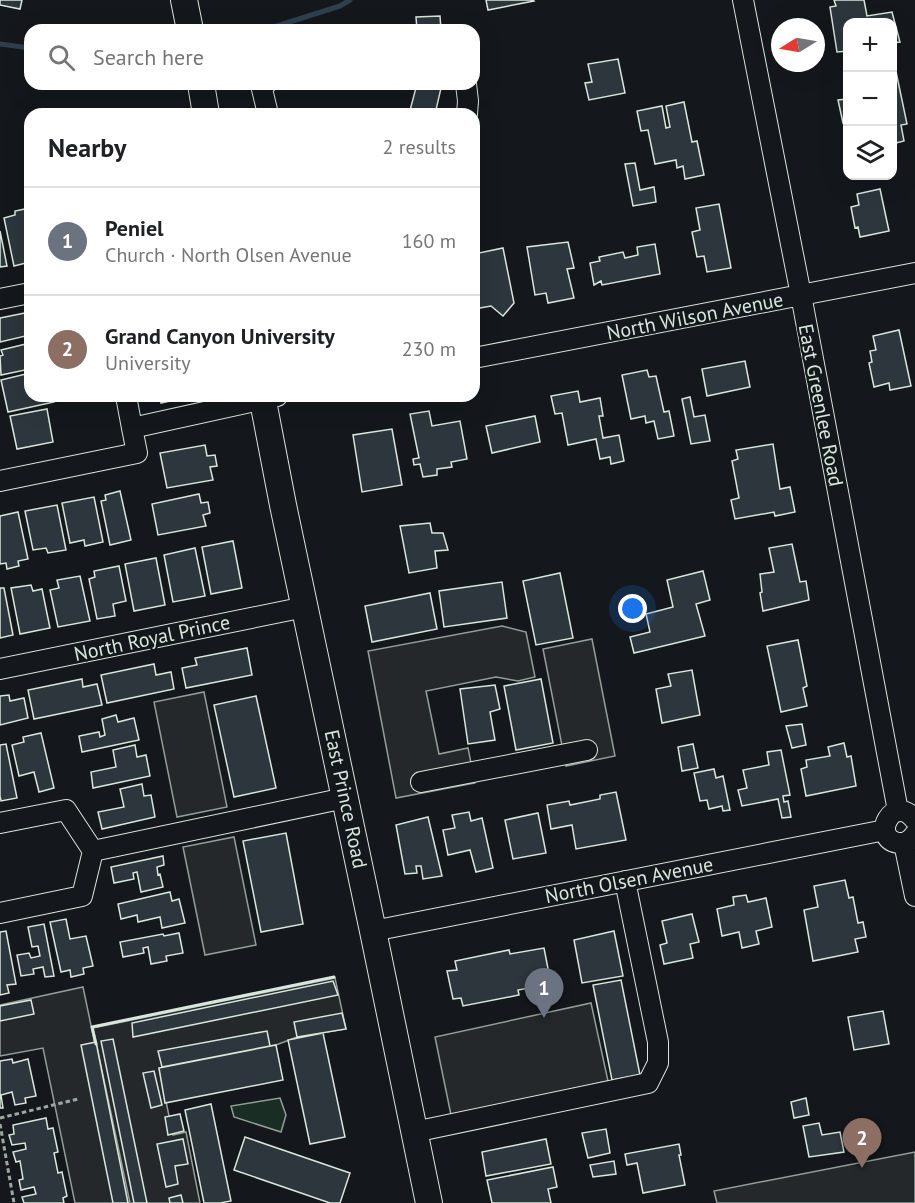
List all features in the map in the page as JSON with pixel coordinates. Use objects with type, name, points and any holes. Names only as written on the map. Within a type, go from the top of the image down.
[{"type":"main road","points":[[184,0],[189,24]]},
{"type":"main road","points":[[202,90],[205,108]]},
{"type":"main road","name":"East Prince Road","points":[[268,402],[304,607],[374,931],[429,1203]]},
{"type":"street","name":"East Greenlee Road","points":[[743,0],[907,816]]},
{"type":"street","points":[[262,90],[267,108]]},
{"type":"street","points":[[467,90],[467,108]]},
{"type":"street","name":"North Wilson Avenue","points":[[480,357],[915,273]]},
{"type":"street","points":[[0,299],[24,294]]},
{"type":"street","points":[[0,481],[137,453],[127,402]]},
{"type":"street","points":[[132,428],[245,402]]},
{"type":"street","name":"North Royal Prince","points":[[0,669],[304,607]]},
{"type":"street","points":[[421,782],[587,750]]},
{"type":"street","points":[[93,851],[345,798]]},
{"type":"street","points":[[0,823],[66,810],[93,851],[82,896],[0,913]]},
{"type":"street","points":[[907,816],[889,816],[885,830],[890,839],[899,843],[910,838],[915,896]]},
{"type":"street","name":"North Olsen Avenue","points":[[374,931],[885,830]]},
{"type":"street","points":[[414,1132],[648,1083],[658,1063],[658,1041],[625,881]]},
{"type":"path","points":[[0,1118],[78,1100]]},
{"type":"path","points":[[0,1124],[14,1203]]},
{"type":"green space","points":[[280,1098],[286,1115],[281,1132],[234,1117],[231,1106]]},
{"type":"shaded area","points":[[502,626],[526,632],[535,677],[518,681],[496,677],[426,691],[439,754],[468,748],[475,783],[396,798],[368,651]]},
{"type":"shaded area","points":[[592,639],[615,756],[566,766],[543,649]]},
{"type":"shaded area","points":[[204,692],[227,807],[177,817],[154,702]]},
{"type":"shaded area","points":[[234,837],[256,945],[205,955],[183,847]]},
{"type":"shaded area","points":[[335,978],[346,1029],[297,1037],[276,1045],[159,1068],[173,1135],[186,1132],[200,1203],[130,1203],[93,1028]]},
{"type":"shaded area","points":[[83,987],[128,1203],[75,1203],[43,1048],[0,1056],[0,1005]]},
{"type":"shaded area","points":[[591,1003],[608,1081],[451,1115],[435,1037]]},
{"type":"shaded area","points":[[915,1152],[915,1203],[717,1203],[714,1191]]},
{"type":"building","points":[[0,0],[22,0],[20,9],[0,5]]},
{"type":"building","points":[[486,0],[533,0],[534,1],[488,10]]},
{"type":"building","points":[[834,0],[864,0],[867,16],[892,12],[894,18],[843,18],[843,51],[837,52],[830,7],[836,6]]},
{"type":"building","points":[[440,16],[441,24],[417,24],[416,17]]},
{"type":"building","points":[[618,59],[625,93],[589,100],[585,83],[592,82],[588,64]]},
{"type":"building","points":[[897,76],[907,124],[901,125],[904,141],[897,143]]},
{"type":"building","points":[[415,90],[441,90],[436,108],[411,108]]},
{"type":"building","points":[[843,99],[843,123],[838,100]]},
{"type":"building","points":[[684,102],[692,142],[697,141],[704,175],[685,179],[683,166],[677,168],[676,160],[655,164],[648,130],[641,131],[637,111],[662,106],[666,128],[670,127],[666,106]]},
{"type":"building","points":[[635,163],[640,190],[654,187],[656,202],[633,206],[625,164]]},
{"type":"building","points":[[880,189],[889,231],[860,237],[858,227],[855,228],[851,207],[859,205],[857,194]]},
{"type":"building","points":[[719,204],[731,268],[707,272],[704,256],[697,257],[692,232],[700,230],[696,208]]},
{"type":"building","points":[[24,209],[24,264],[14,266],[4,218],[15,215],[15,211]]},
{"type":"building","points":[[0,231],[7,266],[0,267]]},
{"type":"building","points":[[568,242],[574,268],[567,269],[574,298],[548,303],[546,293],[535,295],[527,247]]},
{"type":"building","points":[[655,244],[660,274],[602,285],[601,281],[594,285],[590,263],[600,261],[599,257],[623,252],[625,258],[638,255],[637,247]]},
{"type":"building","points":[[503,248],[514,303],[503,316],[491,306],[480,308],[480,253]]},
{"type":"building","points":[[24,313],[24,336],[0,342],[0,318]]},
{"type":"building","points":[[899,330],[911,386],[890,390],[889,383],[874,387],[869,363],[872,362],[870,351],[876,350],[873,336]]},
{"type":"building","points":[[24,344],[24,370],[1,375],[0,356],[3,355],[1,350]]},
{"type":"building","points":[[745,361],[750,387],[707,396],[702,369]]},
{"type":"building","points":[[647,370],[649,377],[656,376],[664,412],[669,411],[674,436],[658,439],[654,421],[646,423],[645,416],[631,419],[622,375]]},
{"type":"building","points":[[24,374],[24,402],[54,402],[8,412],[1,380]]},
{"type":"building","points":[[578,391],[580,402],[600,398],[603,416],[599,416],[603,438],[619,435],[624,461],[611,464],[610,457],[600,459],[596,439],[568,445],[562,413],[555,414],[551,396]]},
{"type":"building","points":[[690,397],[694,417],[705,415],[710,441],[691,444],[682,399]]},
{"type":"building","points":[[47,409],[53,442],[17,449],[10,416]]},
{"type":"building","points":[[429,411],[432,426],[460,421],[467,459],[451,462],[452,467],[437,469],[437,475],[423,477],[420,464],[414,465],[413,459],[419,458],[410,414]]},
{"type":"building","points":[[535,416],[540,442],[492,453],[486,426]]},
{"type":"building","points":[[392,429],[402,485],[362,492],[353,435]]},
{"type":"building","points":[[773,444],[780,489],[790,487],[795,512],[775,516],[774,512],[735,519],[731,500],[739,498],[732,461],[738,459],[736,450]]},
{"type":"building","points":[[205,445],[207,456],[215,455],[217,466],[210,467],[213,480],[167,488],[160,453]]},
{"type":"building","points":[[120,491],[131,540],[110,545],[101,501],[106,500],[105,495]]},
{"type":"building","points":[[199,494],[201,503],[208,502],[210,513],[203,515],[206,526],[158,535],[152,504]]},
{"type":"building","points":[[94,497],[103,542],[85,546],[84,540],[70,543],[62,503]]},
{"type":"building","points":[[57,505],[66,550],[48,553],[46,548],[33,550],[25,511]]},
{"type":"building","points":[[18,512],[28,559],[18,561],[19,566],[7,569],[6,563],[0,564],[0,516]]},
{"type":"building","points":[[430,523],[432,533],[443,533],[448,550],[435,551],[437,568],[409,573],[400,526]]},
{"type":"building","points":[[233,541],[242,588],[211,594],[202,547]]},
{"type":"building","points":[[792,544],[800,582],[806,581],[809,600],[763,611],[760,574],[774,572],[769,548]]},
{"type":"building","points":[[195,548],[205,596],[173,602],[164,555]]},
{"type":"building","points":[[156,558],[165,605],[134,611],[125,564]]},
{"type":"building","points":[[119,566],[126,601],[113,604],[115,616],[97,619],[89,579],[95,577],[94,571]]},
{"type":"building","points":[[703,571],[710,600],[696,604],[705,636],[634,653],[630,637],[650,632],[646,614],[673,607],[667,580]]},
{"type":"building","points":[[560,573],[573,638],[536,645],[523,581]]},
{"type":"building","points":[[80,576],[90,621],[58,627],[50,590],[59,588],[57,580]]},
{"type":"building","points":[[502,582],[507,618],[444,627],[439,591]]},
{"type":"building","points":[[31,585],[33,591],[42,589],[50,628],[20,634],[11,588]]},
{"type":"building","points":[[0,588],[4,588],[13,635],[0,638]]},
{"type":"building","points":[[430,593],[437,629],[372,642],[365,606]]},
{"type":"building","points":[[798,640],[807,686],[803,688],[807,706],[781,712],[767,646]]},
{"type":"building","points":[[247,648],[252,675],[186,688],[182,668],[197,665],[195,658]]},
{"type":"building","points":[[154,664],[156,675],[171,672],[174,689],[107,703],[101,675]]},
{"type":"building","points":[[692,670],[700,715],[662,723],[656,689],[671,686],[668,674]]},
{"type":"building","points":[[82,679],[83,687],[97,684],[102,705],[34,719],[28,690]]},
{"type":"building","points":[[541,679],[553,743],[516,750],[504,686]]},
{"type":"building","points":[[495,685],[500,709],[490,712],[495,740],[468,744],[460,689]]},
{"type":"building","points":[[9,695],[10,701],[24,698],[28,718],[0,725],[0,696]]},
{"type":"building","points":[[256,696],[276,788],[234,797],[214,705]]},
{"type":"building","points":[[116,715],[118,722],[134,718],[139,740],[82,752],[79,736],[99,732],[100,737],[105,735],[102,719]]},
{"type":"building","points":[[802,724],[806,745],[792,748],[786,726]]},
{"type":"building","points":[[41,733],[54,788],[39,792],[34,772],[19,776],[12,745],[24,742],[23,737]]},
{"type":"building","points":[[844,743],[847,757],[851,756],[856,786],[806,796],[801,769],[807,767],[806,760],[830,756],[828,747]]},
{"type":"building","points":[[6,744],[17,798],[1,801],[0,745]]},
{"type":"building","points":[[693,744],[698,768],[682,771],[678,747]]},
{"type":"building","points":[[135,745],[137,757],[146,755],[150,776],[93,788],[91,772],[116,767],[113,750]]},
{"type":"building","points":[[781,750],[790,795],[783,796],[784,802],[788,801],[791,817],[782,818],[778,799],[742,806],[738,790],[747,788],[743,770],[769,765],[767,752]]},
{"type":"building","points":[[714,769],[716,778],[723,776],[730,810],[723,811],[722,806],[709,809],[707,800],[700,801],[694,773]]},
{"type":"building","points":[[142,784],[144,796],[151,795],[155,817],[102,829],[98,812],[124,807],[120,789]]},
{"type":"building","points":[[616,792],[626,840],[576,849],[572,825],[551,829],[547,805],[569,801],[570,805],[600,799],[600,795]]},
{"type":"building","points":[[469,812],[471,821],[482,818],[493,868],[476,872],[470,850],[448,855],[443,830],[455,828],[452,815]]},
{"type":"building","points":[[538,813],[546,853],[513,859],[505,820]]},
{"type":"building","points":[[428,817],[442,876],[423,879],[421,866],[416,866],[417,873],[405,874],[396,825]]},
{"type":"building","points":[[286,833],[303,924],[261,932],[243,841]]},
{"type":"building","points":[[163,856],[164,865],[157,867],[163,887],[141,892],[137,872],[133,873],[134,879],[114,883],[111,867]]},
{"type":"building","points":[[845,880],[849,898],[853,897],[858,923],[863,922],[866,937],[855,939],[858,952],[813,961],[804,910],[818,907],[814,886]]},
{"type":"building","points":[[170,892],[172,901],[179,899],[185,923],[162,928],[160,917],[138,922],[137,915],[121,919],[118,904]]},
{"type":"building","points":[[746,895],[748,902],[766,898],[772,927],[756,931],[759,944],[742,948],[739,932],[722,936],[717,909],[734,905],[733,897]]},
{"type":"building","points":[[692,914],[699,942],[690,944],[693,958],[664,964],[660,945],[667,943],[662,921]]},
{"type":"building","points":[[66,919],[70,939],[86,936],[93,966],[83,968],[84,974],[71,977],[70,970],[61,972],[50,922]]},
{"type":"building","points":[[44,924],[54,976],[45,977],[43,967],[33,969],[34,974],[21,976],[17,955],[29,953],[31,958],[40,956],[38,946],[32,947],[28,927]]},
{"type":"building","points":[[6,931],[16,984],[7,985],[9,993],[0,995],[0,932]]},
{"type":"building","points":[[614,931],[623,976],[582,983],[574,940]]},
{"type":"building","points":[[179,933],[183,953],[166,956],[167,961],[151,964],[148,947],[143,948],[144,953],[123,957],[120,942]]},
{"type":"building","points":[[544,948],[551,984],[518,990],[519,995],[463,1006],[461,998],[453,999],[447,971],[457,970],[455,961],[509,950],[510,954]]},
{"type":"building","points":[[621,980],[640,1075],[612,1080],[593,985]]},
{"type":"building","points":[[333,981],[338,995],[133,1037],[132,1023]]},
{"type":"building","points":[[31,1000],[34,1014],[0,1021],[0,1006]]},
{"type":"building","points":[[883,1011],[889,1044],[854,1050],[848,1017]]},
{"type":"building","points":[[342,1013],[346,1029],[297,1037],[294,1022]]},
{"type":"building","points":[[267,1031],[270,1046],[162,1067],[158,1051]]},
{"type":"building","points":[[323,1033],[345,1137],[310,1144],[288,1040]]},
{"type":"building","points":[[113,1039],[147,1203],[134,1203],[101,1041]]},
{"type":"building","points":[[96,1042],[128,1203],[113,1203],[81,1045]]},
{"type":"building","points":[[276,1045],[283,1080],[165,1103],[159,1068]]},
{"type":"building","points":[[12,1059],[13,1063],[28,1059],[36,1096],[25,1098],[26,1103],[15,1105],[12,1092],[1,1095],[3,1108],[0,1108],[0,1061]]},
{"type":"building","points":[[154,1071],[162,1105],[151,1108],[143,1073]]},
{"type":"building","points":[[806,1098],[809,1115],[794,1118],[791,1102]]},
{"type":"building","points":[[211,1104],[231,1201],[220,1203],[204,1203],[185,1110]]},
{"type":"building","points":[[180,1114],[184,1131],[168,1135],[165,1117]]},
{"type":"building","points":[[46,1118],[48,1129],[53,1128],[58,1152],[54,1153],[58,1173],[62,1172],[67,1196],[63,1198],[64,1203],[24,1203],[22,1197],[36,1194],[34,1187],[21,1190],[19,1180],[23,1179],[20,1161],[16,1162],[13,1152],[26,1149],[25,1143],[12,1145],[9,1135],[14,1134],[13,1125]]},
{"type":"building","points":[[819,1123],[822,1135],[840,1132],[844,1152],[809,1157],[803,1126]]},
{"type":"building","points":[[606,1129],[610,1153],[588,1158],[582,1133]]},
{"type":"building","points":[[245,1137],[350,1173],[340,1203],[330,1203],[234,1170]]},
{"type":"building","points":[[183,1139],[188,1164],[175,1166],[178,1184],[166,1187],[157,1144]]},
{"type":"building","points":[[546,1139],[551,1164],[486,1176],[482,1152]]},
{"type":"building","points":[[679,1144],[685,1185],[643,1193],[637,1163],[627,1165],[625,1154]]},
{"type":"building","points":[[614,1161],[616,1174],[593,1177],[590,1165]]},
{"type":"building","points":[[553,1167],[557,1187],[548,1189],[551,1203],[492,1203],[487,1180]]},
{"type":"building","points":[[181,1195],[183,1203],[170,1203],[169,1198]]},
{"type":"waterway","points":[[283,24],[340,6],[350,0]]},
{"type":"waterway","points":[[0,44],[24,47]]},
{"type":"wall","points":[[96,1044],[92,1027],[334,977]]},
{"type":"place","name":"Peniel","points":[[544,1018]]},
{"type":"place","name":"Grand Canyon University","points":[[862,1168]]}]
